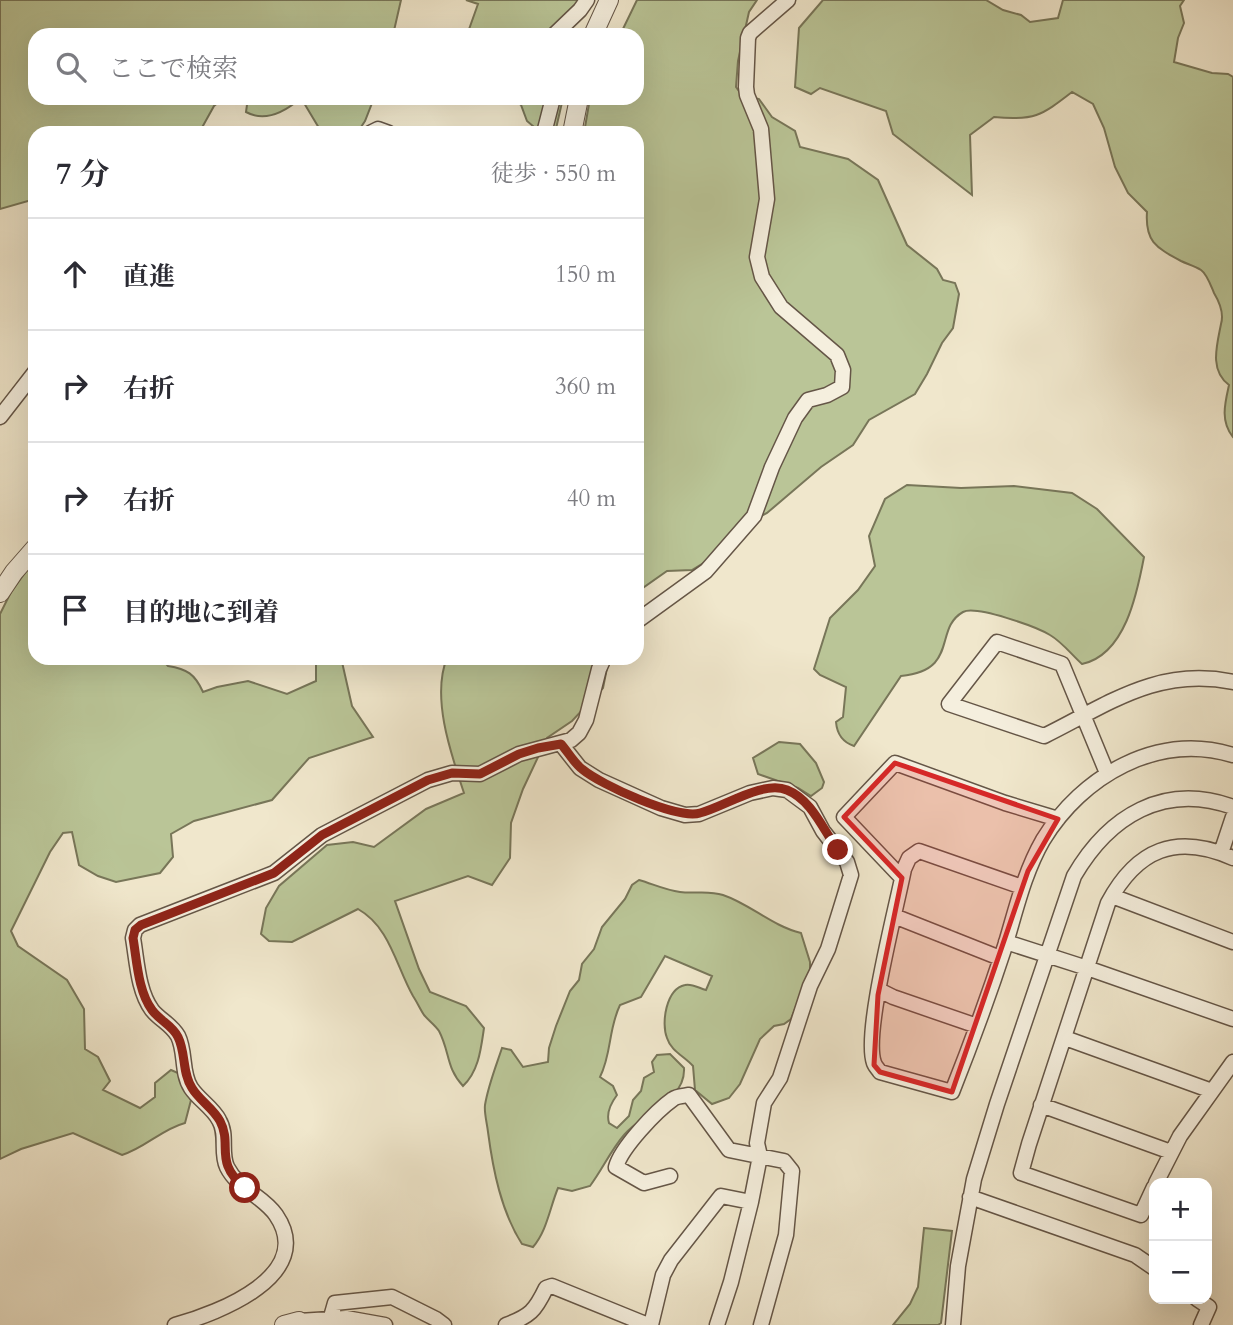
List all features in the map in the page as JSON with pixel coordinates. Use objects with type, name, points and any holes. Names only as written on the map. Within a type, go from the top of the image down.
[{"type":"street","points":[[561,28],[587,0]]},
{"type":"street","points":[[596,28],[609,0]]},
{"type":"street","points":[[644,616],[706,571],[734,540],[754,516],[772,467],[795,418],[808,400],[827,395],[842,387],[843,370],[837,355],[781,307],[762,277],[757,257],[766,199],[761,129],[746,87],[748,38],[750,33],[789,0]]},
{"type":"street","points":[[546,126],[551,105]]},
{"type":"street","points":[[573,126],[578,105]]},
{"type":"street","points":[[0,417],[28,381]]},
{"type":"street","points":[[0,593],[13,572],[28,556]]},
{"type":"street","points":[[1107,773],[1083,715],[1062,664],[997,642],[948,704],[1044,736],[1083,715],[1114,698],[1162,682],[1200,679],[1233,682]]},
{"type":"street","points":[[175,1325],[246,1298],[256,1291],[282,1262],[287,1240],[273,1210],[238,1183],[228,1169],[220,1122],[188,1082],[177,1035],[169,1024],[156,1014],[145,998],[133,938],[135,930],[141,925],[274,873],[322,835],[428,780],[452,773],[480,774],[519,754],[561,744],[579,733],[586,720],[601,665]]},
{"type":"street","points":[[561,744],[580,768],[598,780],[661,808],[685,815],[699,814],[750,793],[774,788],[787,790],[810,807],[847,862],[850,875],[831,938],[810,986],[780,1077],[764,1102],[757,1143],[760,1156],[751,1202],[718,1325]]},
{"type":"street","points":[[1023,887],[919,851],[909,858],[894,916],[872,1035],[873,1059],[880,1072],[951,1092],[977,1026],[1036,854],[1058,819],[1086,789],[1107,773],[1164,750],[1208,749],[1233,755]]},
{"type":"street","points":[[902,878],[844,817],[895,763],[1058,819]]},
{"type":"street","points":[[953,1325],[958,1266],[970,1197],[997,1104],[1074,876],[1091,851],[1120,821],[1152,804],[1174,799],[1201,798],[1233,807]]},
{"type":"street","points":[[1149,1198],[1141,1216],[1021,1173],[1041,1105],[1112,896],[1141,862],[1165,849],[1187,845],[1227,855],[1233,817]]},
{"type":"street","points":[[1112,896],[1233,942]]},
{"type":"street","points":[[894,916],[1000,958]]},
{"type":"street","points":[[1006,943],[1233,1019]]},
{"type":"street","points":[[879,990],[977,1026]]},
{"type":"street","points":[[1065,1038],[1212,1091]]},
{"type":"street","points":[[1158,1178],[1171,1152],[1233,1062]]},
{"type":"street","points":[[670,1176],[644,1183],[616,1167],[619,1155],[674,1097],[689,1095],[729,1150],[784,1161],[792,1171],[786,1235],[761,1325]]},
{"type":"street","points":[[1041,1105],[1171,1152]]},
{"type":"street","points":[[506,1325],[528,1316],[537,1307],[547,1287],[552,1286],[649,1325],[663,1275],[671,1260],[721,1196],[751,1202]]},
{"type":"street","points":[[970,1197],[1135,1255],[1149,1265]]},
{"type":"street","points":[[331,1317],[335,1303],[392,1297],[444,1325]]},
{"type":"street","points":[[1200,1325],[1209,1307],[1204,1304]]},
{"type":"street","points":[[291,1323],[331,1317],[385,1325]]},
{"type":"highlighted area","points":[[895,763],[1058,819],[1028,871],[952,1092],[880,1072],[874,1065],[878,995],[902,878],[844,817]]},
{"type":"green space","points":[[0,0],[401,0],[395,28],[28,28],[28,105],[215,105],[203,126],[28,126],[28,201],[0,209]]},
{"type":"green space","points":[[466,0],[583,0],[572,28],[469,28],[478,4]]},
{"type":"green space","points":[[637,0],[757,0],[749,12],[738,61],[736,87],[741,94],[759,99],[772,117],[795,131],[800,147],[848,159],[878,180],[907,245],[937,269],[943,280],[955,283],[959,294],[953,328],[915,394],[869,420],[853,445],[821,467],[767,513],[734,531],[710,559],[692,570],[667,571],[644,587],[644,126],[585,126],[589,105],[644,105],[644,28],[623,28]]},
{"type":"green space","points":[[823,0],[986,0],[1003,10],[1021,15],[1030,22],[1058,18],[1063,0],[1184,0],[1180,6],[1184,23],[1174,62],[1233,77],[1233,437],[1225,418],[1229,385],[1219,372],[1216,357],[1221,308],[1203,272],[1158,247],[1150,237],[1147,212],[1128,193],[1115,167],[1104,128],[1093,104],[1072,92],[1044,112],[1019,118],[994,117],[970,135],[972,195],[893,134],[886,111],[820,88],[811,94],[795,87],[799,28]]},
{"type":"green space","points":[[247,105],[292,105],[268,116],[246,112]]},
{"type":"green space","points":[[305,105],[371,105],[362,126],[318,126]]},
{"type":"green space","points":[[521,105],[561,105],[557,126],[533,126],[527,121]]},
{"type":"green space","points":[[907,485],[961,488],[1014,486],[1072,493],[1097,509],[1144,557],[1141,572],[1133,605],[1119,636],[1109,649],[1082,664],[1059,641],[1043,631],[993,614],[963,612],[954,619],[949,628],[939,658],[919,672],[901,676],[854,746],[843,740],[836,722],[843,717],[846,687],[820,675],[814,669],[830,618],[858,590],[875,566],[869,536],[885,499]]},
{"type":"green space","points":[[28,569],[28,665],[167,665],[190,673],[203,692],[248,681],[287,694],[316,681],[316,665],[343,665],[352,706],[373,737],[309,758],[272,800],[194,821],[171,834],[173,857],[160,873],[116,882],[98,876],[79,865],[72,832],[63,833],[50,852],[11,931],[18,946],[67,980],[84,1009],[85,1049],[98,1057],[110,1081],[103,1090],[140,1108],[155,1097],[155,1083],[171,1070],[178,1073],[191,1100],[185,1123],[122,1155],[73,1133],[21,1149],[0,1159],[0,614],[11,592]]},
{"type":"green space","points":[[445,665],[608,665],[603,688],[572,721],[547,738],[523,789],[511,823],[510,858],[492,885],[468,876],[395,901],[430,992],[466,1006],[484,1028],[476,1066],[463,1086],[454,1073],[439,1031],[423,1013],[385,937],[369,917],[358,909],[292,942],[269,941],[261,934],[266,908],[279,886],[327,845],[353,842],[374,847],[426,809],[464,793],[445,726],[441,690]]},
{"type":"green space","points":[[779,742],[800,744],[816,763],[824,782],[822,788],[811,796],[798,788],[758,774],[753,758]]},
{"type":"green space","points":[[639,880],[675,891],[723,895],[790,930],[801,933],[810,971],[791,1019],[774,1026],[760,1039],[740,1084],[729,1098],[712,1104],[695,1090],[693,1066],[671,1046],[665,1032],[665,1016],[673,993],[687,985],[706,990],[712,976],[665,956],[641,997],[620,1005],[616,1014],[600,1077],[613,1086],[617,1095],[610,1108],[609,1123],[617,1128],[629,1116],[633,1100],[641,1091],[644,1078],[654,1072],[652,1062],[657,1055],[670,1054],[684,1068],[683,1079],[670,1098],[624,1135],[590,1186],[572,1191],[558,1188],[538,1241],[533,1247],[522,1244],[503,1204],[492,1161],[485,1108],[492,1076],[502,1048],[511,1050],[523,1067],[548,1062],[556,1026],[570,991],[579,980],[582,964],[594,949],[602,927],[625,899],[632,885]]},
{"type":"green space","points":[[924,1228],[952,1231],[941,1323],[893,1325],[910,1304],[918,1287]]},
{"type":"route","points":[[245,1188],[228,1169],[223,1152],[224,1133],[218,1117],[188,1082],[177,1035],[169,1024],[151,1009],[145,998],[133,938],[137,927],[274,873],[322,835],[437,776],[452,773],[480,774],[519,754],[561,744],[580,768],[598,780],[661,808],[685,815],[699,814],[750,793],[774,788],[787,790],[810,807],[838,850]]}]
